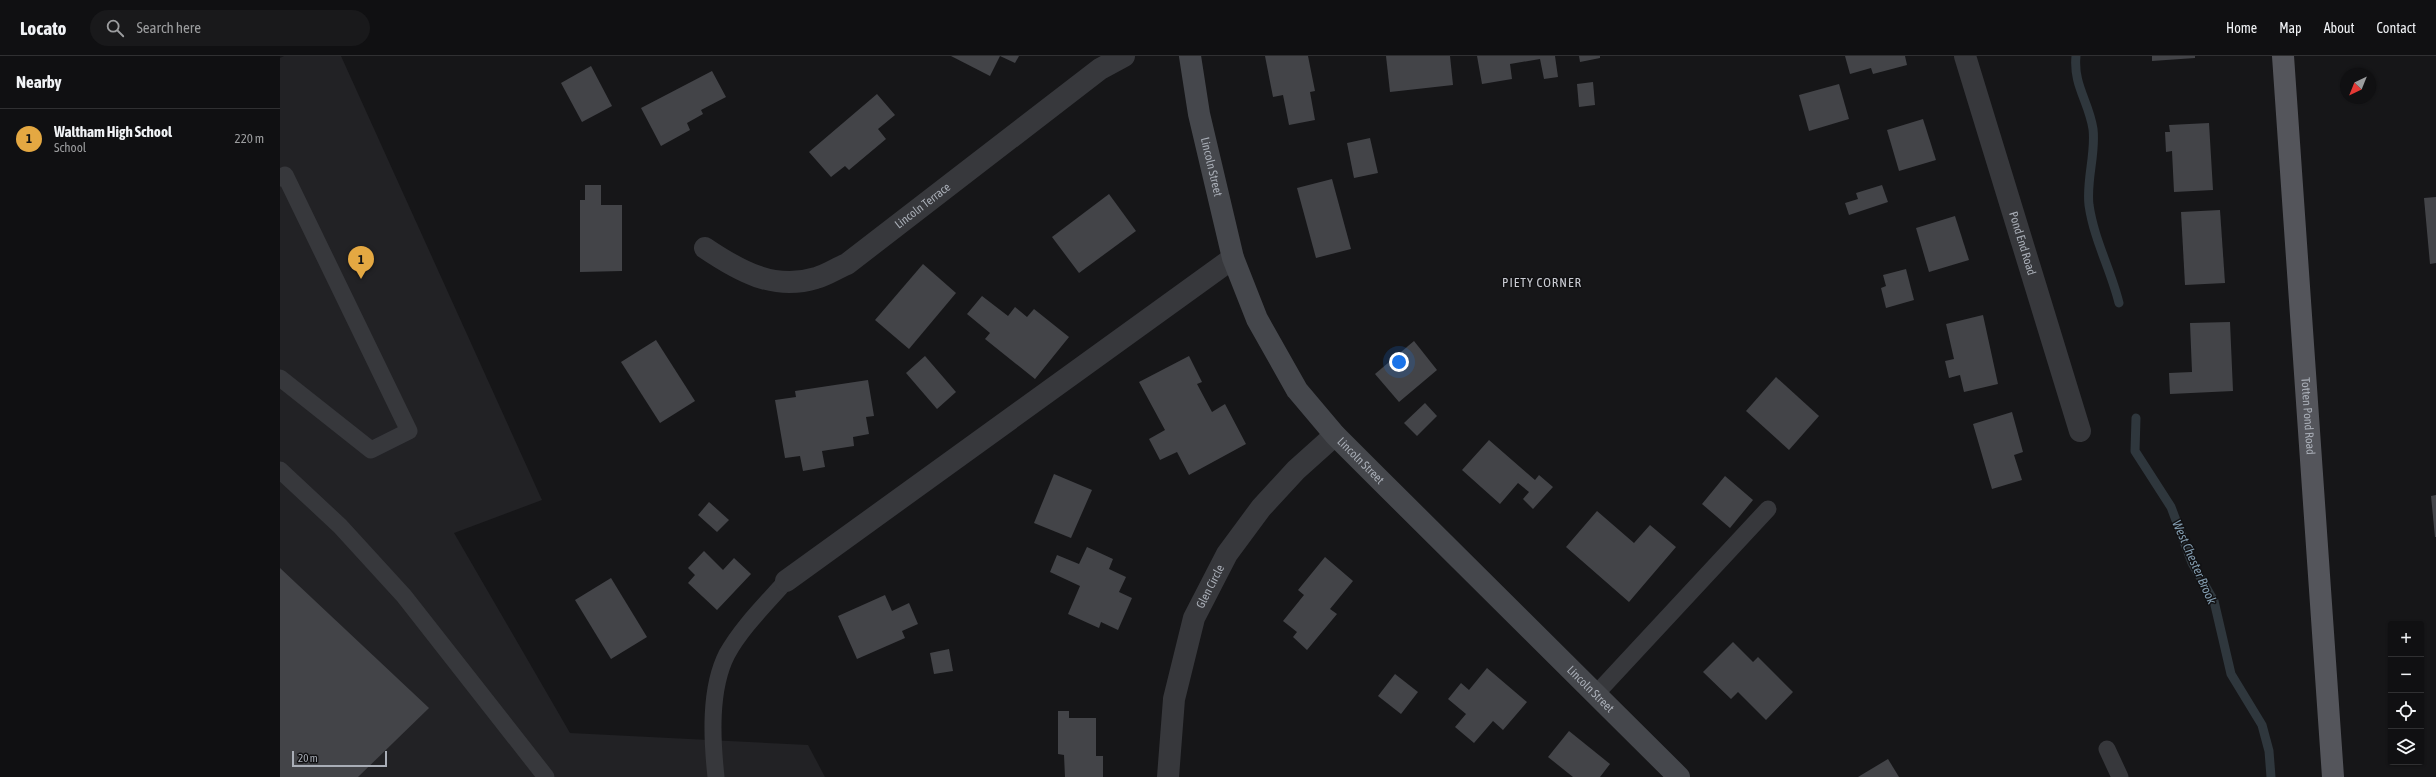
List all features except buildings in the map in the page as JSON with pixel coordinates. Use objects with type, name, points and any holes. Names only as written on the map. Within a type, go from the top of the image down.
[{"type":"main road","name":"Totten Pond Road","points":[[2283,56],[2332,777]]},
{"type":"street","name":"Lincoln Terrace","points":[[705,248],[736,269],[784,284],[817,278],[847,264],[1100,69],[1124,56]]},
{"type":"street","name":"Lincoln Street","points":[[1190,56],[1199,114],[1233,258],[1257,319],[1297,390],[1335,435],[1679,777]]},
{"type":"street","name":"Pond End Road","points":[[1965,56],[2080,430]]},
{"type":"street","points":[[786,581],[1233,258]]},
{"type":"street","name":"Glen Circle","points":[[1168,777],[1174,699],[1194,618],[1227,554],[1261,508],[1296,470],[1335,435]]},
{"type":"lane","points":[[280,178],[285,175],[409,431],[371,450],[280,378]]},
{"type":"lane","points":[[281,473],[340,526],[404,596],[546,777]]},
{"type":"lane","points":[[1595,695],[1768,509]]},
{"type":"lane","points":[[716,777],[713,745],[715,696],[727,655],[748,624],[786,581]]},
{"type":"lane","points":[[2107,749],[2120,777]]},
{"type":"shaded area","points":[[284,56],[341,56],[542,500],[454,533],[570,733],[808,745],[825,777],[280,777],[280,58]]},
{"type":"waterway","name":"West Chester Brook","points":[[2076,56],[2077,76],[2091,119],[2094,138],[2088,196],[2091,218],[2119,303]]},
{"type":"waterway","name":"West Chester Brook","points":[[2136,418],[2135,451],[2171,507],[2192,563],[2214,601],[2231,674],[2262,725],[2269,751],[2271,777]]},
{"type":"place","name":"Waltham High School","points":[[361,279]]},
{"type":"district","name":"PIETY CORNER","points":[[1542,282]]}]
